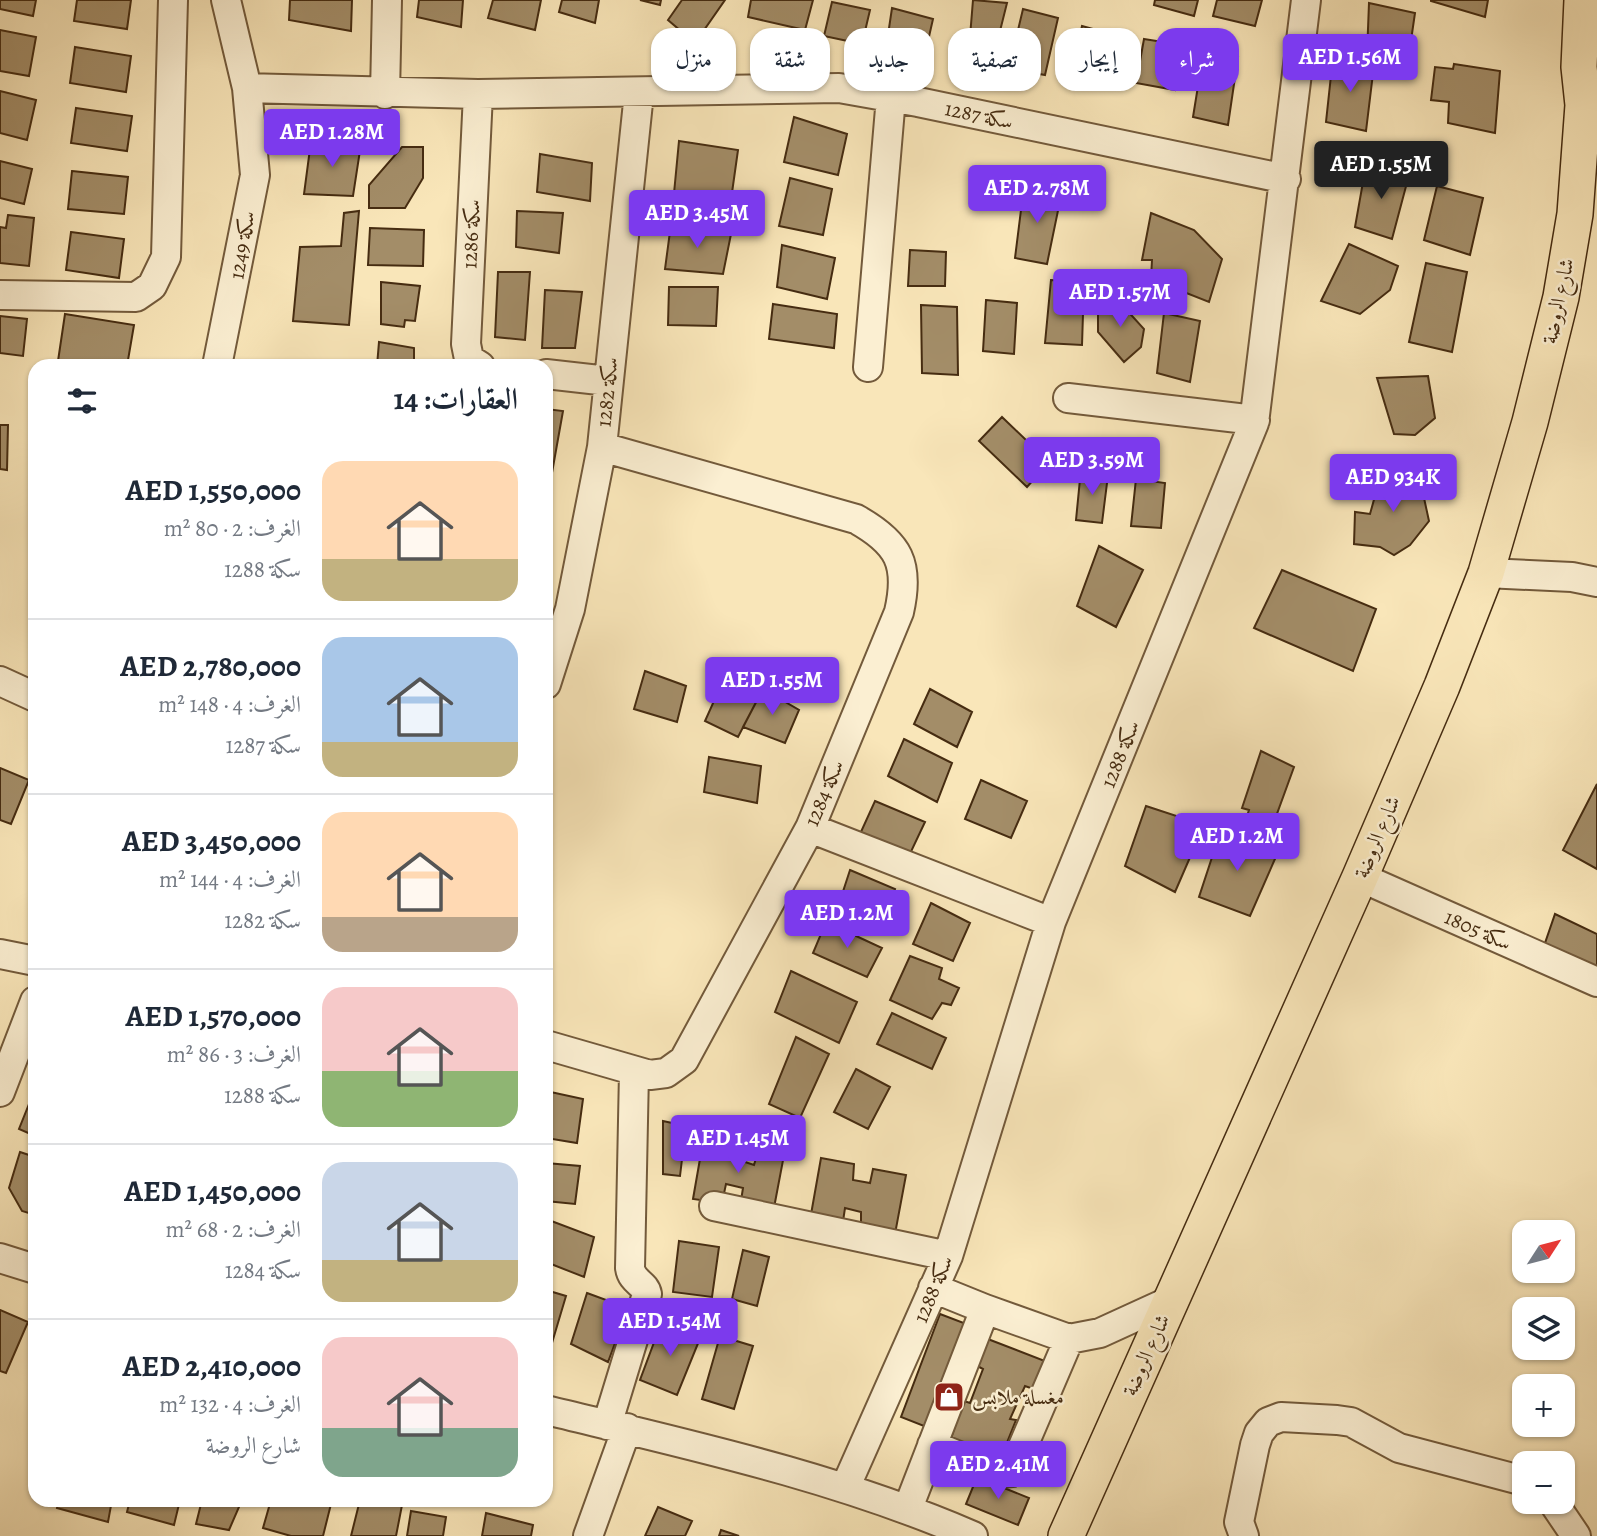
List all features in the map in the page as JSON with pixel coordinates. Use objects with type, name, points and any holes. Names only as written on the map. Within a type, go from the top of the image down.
[{"type":"main road","name":"شارع الروضة","points":[[1582,0],[1579,67],[1590,106]]},
{"type":"main road","name":"شارع الروضة","points":[[1066,1536],[1360,877],[1442,686],[1486,573],[1530,422],[1561,297],[1590,106],[1597,30]]},
{"type":"street","points":[[0,295],[136,297],[152,286],[166,257],[173,0]]},
{"type":"street","name":"سكة 1249","points":[[218,359],[255,175],[247,88],[226,0]]},
{"type":"street","points":[[386,94],[387,0]]},
{"type":"street","name":"سكة 1288","points":[[845,1488],[948,1256],[1051,922],[1255,420],[1306,0]]},
{"type":"street","name":"سكة 1287","points":[[247,88],[386,94],[839,89],[891,97],[1286,179]]},
{"type":"street","name":"سكة 1282","points":[[553,640],[558,608],[602,447],[639,93]]},
{"type":"street","name":"سكة 1286","points":[[469,359],[466,344],[478,94]]},
{"type":"street","points":[[868,367],[891,97]]},
{"type":"street","points":[[553,375],[608,382]]},
{"type":"street","points":[[1068,398],[1255,420]]},
{"type":"street","name":"سكة 1284","points":[[553,1047],[634,1072],[666,1073],[684,1060],[696,1044],[810,828],[899,612],[904,587],[901,559],[883,534],[856,519],[602,447]]},
{"type":"street","points":[[1486,573],[1572,577],[1597,582]]},
{"type":"street","points":[[0,681],[28,694]]},
{"type":"street","points":[[810,828],[1051,922]]},
{"type":"street","name":"سكة 1805","points":[[1360,877],[1597,982]]},
{"type":"street","points":[[0,954],[28,960]]},
{"type":"street","points":[[0,1092],[28,1025]]},
{"type":"street","points":[[588,1536],[648,1294],[645,1287],[633,1278],[630,1268],[634,1072]]},
{"type":"street","points":[[714,1206],[948,1256]]},
{"type":"street","points":[[0,1258],[28,1267]]},
{"type":"street","points":[[933,1289],[1069,1339],[1100,1333],[1170,1301]]},
{"type":"street","points":[[908,1508],[985,1309]]},
{"type":"street","points":[[932,1445],[1000,1473],[1012,1472],[1069,1339]]},
{"type":"street","points":[[553,1412],[845,1488],[908,1508],[973,1536]]},
{"type":"street","points":[[1244,1536],[1239,1522],[1259,1433],[1268,1422],[1281,1417],[1350,1422],[1399,1448],[1512,1478]]},
{"type":"street","points":[[1561,1514],[1576,1536]]},
{"type":"building","points":[[0,0],[36,0],[33,16],[0,9]]},
{"type":"building","points":[[77,0],[131,0],[127,29],[74,21]]},
{"type":"building","points":[[290,0],[352,0],[351,31],[289,20]]},
{"type":"building","points":[[419,0],[463,0],[461,27],[417,17]]},
{"type":"building","points":[[493,0],[541,0],[535,30],[488,18]]},
{"type":"building","points":[[562,0],[599,0],[595,23],[559,12]]},
{"type":"building","points":[[640,0],[661,0],[660,5]]},
{"type":"building","points":[[682,0],[725,0],[705,28],[677,28],[668,20]]},
{"type":"building","points":[[751,0],[813,0],[806,28],[748,17]]},
{"type":"building","points":[[973,0],[1007,3],[1001,28],[971,28]]},
{"type":"building","points":[[1155,0],[1198,0],[1194,16],[1154,5]]},
{"type":"building","points":[[1217,0],[1262,0],[1255,26],[1213,16]]},
{"type":"building","points":[[1431,0],[1488,0],[1485,17]]},
{"type":"building","points":[[832,2],[870,10],[866,28],[844,28],[844,40],[830,37],[830,28],[826,28]]},
{"type":"building","points":[[1369,3],[1415,13],[1408,61],[1367,55]]},
{"type":"building","points":[[892,8],[933,19],[931,28],[889,28]]},
{"type":"building","points":[[1023,9],[1058,18],[1045,75],[1041,74],[1041,28],[1018,28]]},
{"type":"building","points":[[0,30],[36,37],[29,76],[0,71]]},
{"type":"building","points":[[1144,39],[1155,41],[1155,86],[1141,84]]},
{"type":"building","points":[[75,47],[131,56],[126,92],[70,83]]},
{"type":"building","points":[[1333,57],[1374,65],[1366,131],[1326,122]]},
{"type":"building","points":[[1454,64],[1500,71],[1495,133],[1448,123],[1449,102],[1431,100],[1435,67],[1453,69]]},
{"type":"building","points":[[0,91],[36,100],[27,140],[0,133]]},
{"type":"building","points":[[1197,91],[1233,91],[1228,125],[1193,117]]},
{"type":"building","points":[[76,108],[132,116],[127,151],[71,143]]},
{"type":"building","points":[[794,117],[847,134],[838,175],[784,162]]},
{"type":"building","points":[[311,141],[361,144],[353,196],[304,194]]},
{"type":"building","points":[[679,141],[738,150],[729,214],[673,204]]},
{"type":"building","points":[[402,147],[423,147],[423,178],[405,208],[369,208],[369,185]]},
{"type":"building","points":[[540,154],[592,163],[590,201],[537,192]]},
{"type":"building","points":[[0,161],[32,169],[24,204],[0,198]]},
{"type":"building","points":[[1366,165],[1409,175],[1392,239],[1355,227]]},
{"type":"building","points":[[72,171],[128,177],[124,214],[68,209]]},
{"type":"building","points":[[790,178],[832,189],[823,235],[779,226]]},
{"type":"building","points":[[1024,186],[1061,196],[1047,264],[1015,258]]},
{"type":"building","points":[[1437,186],[1483,198],[1470,255],[1424,240]]},
{"type":"building","points":[[359,211],[349,325],[293,321],[300,247],[341,246],[344,213]]},
{"type":"building","points":[[517,211],[563,213],[559,253],[516,247]]},
{"type":"building","points":[[1151,213],[1194,230],[1222,259],[1209,302],[1151,279],[1152,260],[1142,260]]},
{"type":"building","points":[[8,215],[34,218],[29,266],[0,263],[0,227],[6,228]]},
{"type":"building","points":[[671,224],[731,234],[723,274],[665,269]]},
{"type":"building","points":[[370,228],[424,230],[423,266],[368,265]]},
{"type":"building","points":[[71,232],[124,239],[119,278],[66,270]]},
{"type":"building","points":[[1349,244],[1398,266],[1390,290],[1360,314],[1321,301]]},
{"type":"building","points":[[782,245],[835,258],[827,299],[777,287]]},
{"type":"building","points":[[910,250],[946,252],[945,286],[908,286]]},
{"type":"building","points":[[1426,263],[1467,272],[1452,352],[1409,342]]},
{"type":"building","points":[[498,272],[530,272],[525,340],[495,337]]},
{"type":"building","points":[[1051,280],[1084,283],[1082,345],[1045,343]]},
{"type":"building","points":[[381,282],[420,286],[415,321],[405,320],[404,327],[381,324]]},
{"type":"building","points":[[669,287],[718,287],[716,326],[668,325]]},
{"type":"building","points":[[545,290],[582,292],[575,348],[542,348]]},
{"type":"building","points":[[1113,295],[1144,329],[1141,347],[1124,362],[1098,332],[1098,310]]},
{"type":"building","points":[[986,300],[1017,303],[1014,354],[983,351]]},
{"type":"building","points":[[773,304],[837,314],[834,348],[769,339]]},
{"type":"building","points":[[921,305],[957,307],[958,375],[922,373]]},
{"type":"building","points":[[1164,313],[1200,321],[1190,382],[1157,373]]},
{"type":"building","points":[[65,314],[134,325],[128,359],[58,359]]},
{"type":"building","points":[[0,316],[27,319],[23,356],[0,353]]},
{"type":"building","points":[[379,342],[414,348],[414,359],[378,359]]},
{"type":"building","points":[[1428,376],[1435,418],[1415,435],[1394,434],[1377,378]]},
{"type":"building","points":[[553,410],[563,411],[553,467]]},
{"type":"building","points":[[1002,417],[1049,462],[1027,487],[979,441]]},
{"type":"building","points":[[0,425],[8,425],[7,470],[0,469]]},
{"type":"building","points":[[1081,469],[1108,475],[1102,523],[1076,520]]},
{"type":"building","points":[[1400,472],[1419,475],[1429,521],[1410,545],[1394,555],[1380,547],[1354,544],[1355,512],[1370,514],[1380,478]]},
{"type":"building","points":[[1136,479],[1165,483],[1161,528],[1131,526]]},
{"type":"building","points":[[1099,546],[1143,570],[1116,627],[1077,606]]},
{"type":"building","points":[[1282,570],[1376,609],[1353,671],[1254,628]]},
{"type":"building","points":[[645,671],[686,686],[677,722],[634,709]]},
{"type":"building","points":[[727,672],[763,689],[738,737],[705,721]]},
{"type":"building","points":[[763,689],[799,710],[785,743],[743,727]]},
{"type":"building","points":[[930,689],[972,712],[957,747],[914,724]]},
{"type":"building","points":[[904,739],[952,763],[937,802],[888,776]]},
{"type":"building","points":[[1261,751],[1294,767],[1270,833],[1244,825],[1249,810],[1242,808]]},
{"type":"building","points":[[709,757],[761,766],[757,803],[704,792]]},
{"type":"building","points":[[0,768],[28,780],[28,782],[11,824],[0,820]]},
{"type":"building","points":[[981,780],[1027,801],[1011,838],[965,819]]},
{"type":"building","points":[[1597,784],[1597,869],[1563,850]]},
{"type":"building","points":[[875,801],[925,822],[908,858],[860,834]]},
{"type":"building","points":[[1146,806],[1204,825],[1175,892],[1125,866]]},
{"type":"building","points":[[1221,830],[1278,852],[1250,916],[1199,897]]},
{"type":"building","points":[[850,870],[895,889],[881,929],[837,910]]},
{"type":"building","points":[[931,903],[970,923],[953,961],[913,944]]},
{"type":"building","points":[[1555,914],[1597,934],[1597,970],[1544,946]]},
{"type":"building","points":[[826,922],[882,948],[867,977],[813,953]]},
{"type":"building","points":[[910,956],[942,968],[939,979],[959,988],[951,1005],[942,1003],[932,1019],[890,1000]]},
{"type":"building","points":[[791,971],[857,1002],[839,1043],[775,1012]]},
{"type":"building","points":[[892,1013],[946,1038],[932,1069],[877,1044]]},
{"type":"building","points":[[796,1037],[829,1054],[800,1118],[769,1104]]},
{"type":"building","points":[[856,1069],[890,1087],[868,1129],[834,1112]]},
{"type":"building","points":[[553,1093],[583,1099],[577,1143],[553,1139]]},
{"type":"building","points":[[28,1106],[28,1133],[19,1129]]},
{"type":"building","points":[[663,1121],[686,1126],[680,1176],[663,1174]]},
{"type":"building","points":[[704,1136],[738,1142],[736,1159],[754,1165],[759,1148],[784,1155],[773,1213],[740,1207],[743,1188],[726,1184],[722,1203],[693,1199]]},
{"type":"building","points":[[20,1152],[28,1155],[28,1213],[22,1211],[9,1188]]},
{"type":"building","points":[[821,1158],[854,1164],[853,1180],[870,1183],[873,1169],[906,1175],[895,1234],[861,1230],[861,1212],[845,1208],[842,1228],[810,1220]]},
{"type":"building","points":[[553,1164],[580,1166],[575,1204],[553,1202]]},
{"type":"building","points":[[553,1222],[594,1237],[584,1277],[553,1265]]},
{"type":"building","points":[[679,1241],[719,1247],[712,1297],[673,1292]]},
{"type":"building","points":[[743,1250],[769,1257],[757,1306],[732,1299]]},
{"type":"building","points":[[553,1292],[566,1296],[553,1340]]},
{"type":"building","points":[[587,1293],[628,1308],[608,1362],[571,1344]]},
{"type":"building","points":[[0,1310],[28,1322],[6,1373],[0,1371]]},
{"type":"building","points":[[940,1314],[969,1325],[929,1428],[901,1417]]},
{"type":"building","points":[[662,1321],[701,1336],[677,1395],[640,1380]]},
{"type":"building","points":[[720,1336],[753,1346],[734,1409],[702,1399]]},
{"type":"building","points":[[980,1336],[1050,1363],[1039,1391],[1025,1386],[1010,1419],[1016,1420],[1000,1460],[951,1438],[964,1401],[970,1403],[983,1369],[970,1362]]},
{"type":"building","points":[[977,1477],[1029,1498],[1018,1525],[966,1504]]},
{"type":"building","points":[[57,1507],[111,1507],[108,1522]]},
{"type":"building","points":[[128,1507],[178,1507],[174,1525],[127,1512]]},
{"type":"building","points":[[200,1507],[239,1507],[229,1530],[196,1524]]},
{"type":"building","points":[[269,1507],[330,1507],[323,1536],[291,1536],[263,1528]]},
{"type":"building","points":[[358,1507],[402,1507],[396,1536],[351,1536]]},
{"type":"building","points":[[658,1507],[692,1521],[685,1536],[645,1536]]},
{"type":"building","points":[[411,1511],[446,1517],[443,1536],[407,1536]]},
{"type":"building","points":[[486,1513],[533,1525],[531,1536],[482,1536]]},
{"type":"building","points":[[721,1530],[739,1536],[719,1536]]},
{"type":"place","name":"مغسلة ملابس","points":[[949,1397]]}]
